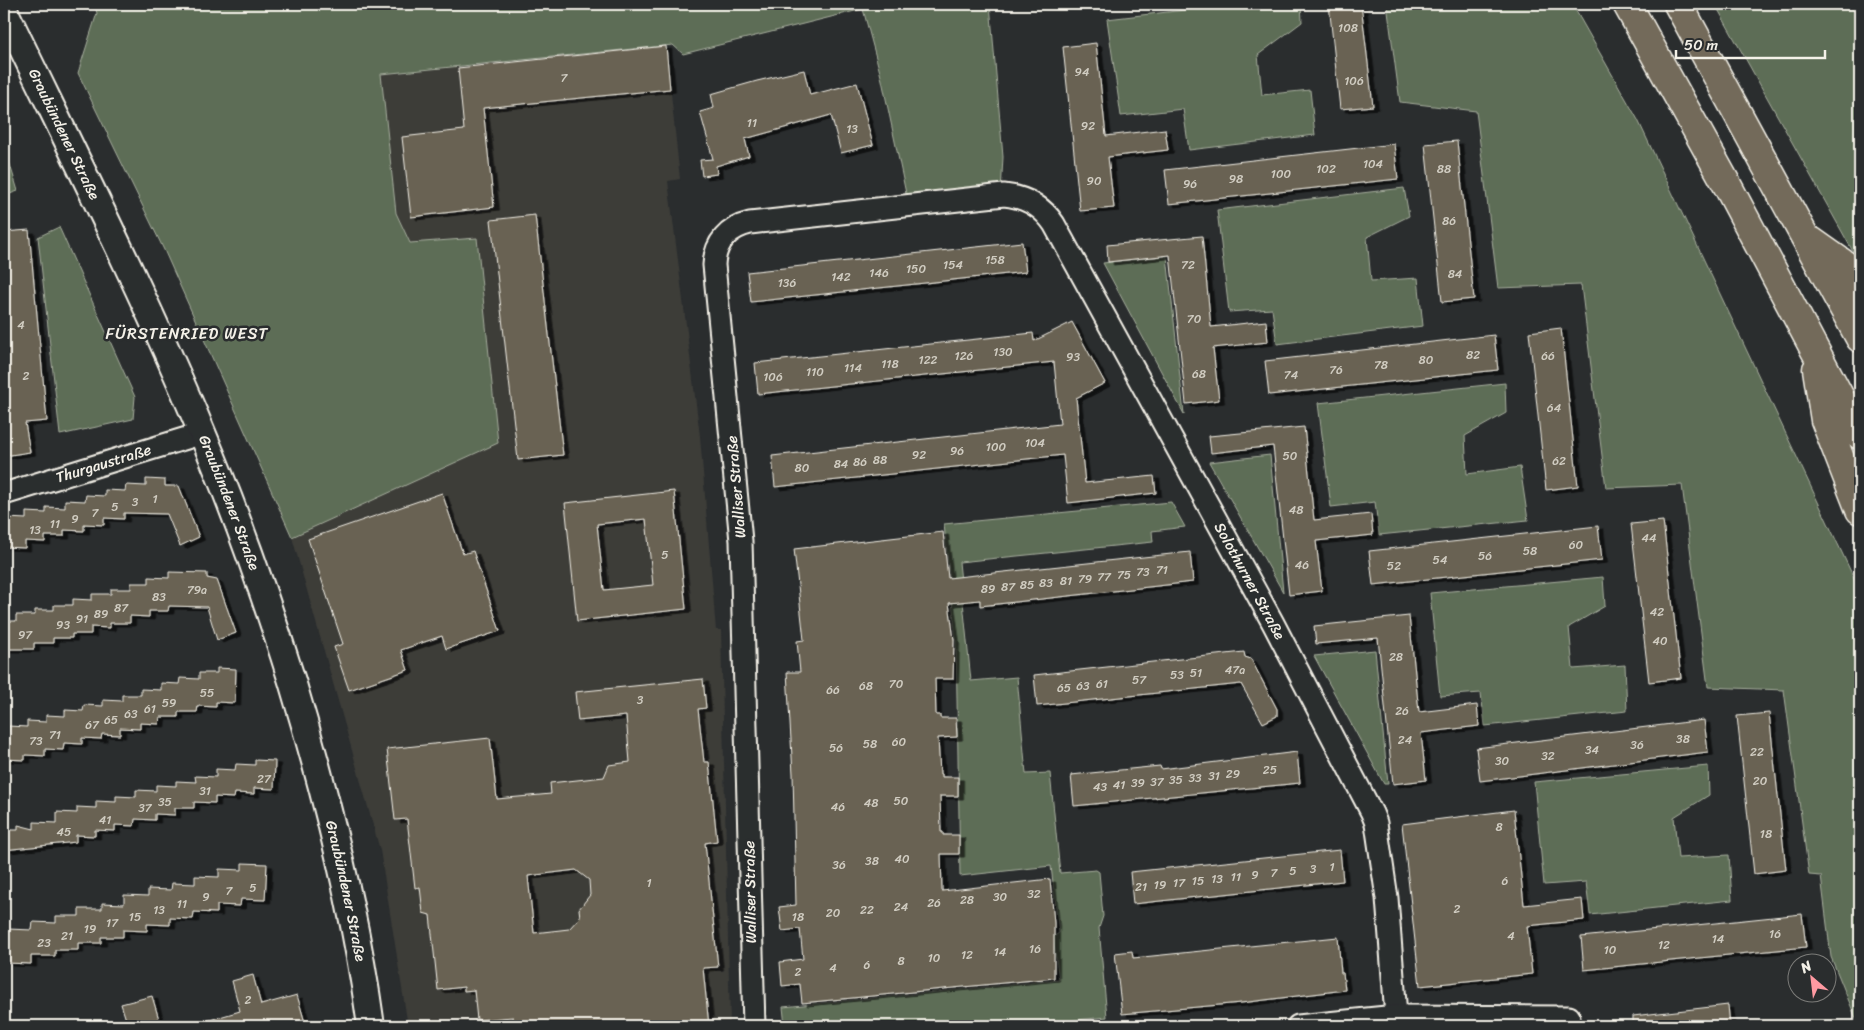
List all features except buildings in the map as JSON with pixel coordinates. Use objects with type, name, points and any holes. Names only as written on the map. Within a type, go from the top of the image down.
[{"type":"highway","points":[[1627,4],[1725,181],[1860,435]]},
{"type":"highway","points":[[1678,4],[1860,338]]},
{"type":"highway","points":[[1805,237],[1845,265],[1860,292]]},
{"type":"highway","points":[[1814,350],[1825,420],[1860,510]]},
{"type":"street","name":"Graubündener Straße","points":[[4,10],[141,297],[203,433],[266,598],[329,810],[360,950],[372,1026]]},
{"type":"street","name":"Solothurner Straße","points":[[1004,195],[1029,200],[1041,208],[1054,224],[1273,623],[1372,813],[1376,823],[1387,898],[1396,1016]]},
{"type":"street","name":"Walliser Straße","points":[[754,1026],[742,541],[714,265],[717,250],[721,241],[736,227],[750,223],[1004,195]]},
{"type":"street","name":"Thurgaustraße","points":[[4,494],[203,433]]},
{"type":"street","points":[[1298,1026],[1396,1016],[1570,1017]]},
{"type":"shaded area","points":[[666,46],[680,179],[668,181],[700,436],[716,630],[721,630],[730,1026],[408,1026],[380,850],[292,537],[498,442],[477,239],[410,243],[396,213],[381,74]]},
{"type":"green space","points":[[94,4],[990,4],[1003,157],[1001,192],[908,203],[882,80],[863,9],[683,54],[673,45],[381,74],[396,213],[410,243],[477,238],[498,443],[292,537],[165,252],[78,73],[97,13]]},
{"type":"green space","points":[[1237,4],[1301,4],[1302,22],[1258,55],[1262,95],[1310,90],[1315,135],[1189,150],[1183,109],[1121,116],[1107,19]]},
{"type":"green space","points":[[1387,4],[1572,4],[1638,120],[1860,591],[1860,1026],[1836,969],[1836,952],[1830,952],[1821,876],[1809,875],[1784,690],[1708,687],[1682,485],[1606,488],[1581,285],[1498,288],[1476,111],[1400,102]]},
{"type":"green space","points":[[1715,4],[1860,4],[1860,264]]},
{"type":"green space","points":[[4,145],[18,191],[4,196]]},
{"type":"green space","points":[[1404,188],[1409,216],[1367,237],[1371,281],[1418,278],[1423,326],[1277,344],[1272,309],[1229,312],[1217,210]]},
{"type":"green space","points":[[59,227],[135,397],[133,419],[60,435],[38,237]]},
{"type":"green space","points":[[1167,256],[1184,414],[1103,263]]},
{"type":"green space","points":[[1505,383],[1506,413],[1465,436],[1467,474],[1520,467],[1528,520],[1379,535],[1375,502],[1331,507],[1318,403]]},
{"type":"green space","points":[[1270,455],[1283,592],[1209,462]]},
{"type":"green space","points":[[1171,502],[1185,527],[1152,531],[1153,542],[959,562],[971,681],[1017,677],[1026,774],[1050,773],[1060,873],[1096,870],[1099,872],[1103,916],[1099,928],[1107,1017],[1014,1026],[785,1026],[783,1007],[1059,980],[1053,937],[1059,933],[1051,866],[960,876],[956,640],[944,524]]},
{"type":"green space","points":[[1603,577],[1605,606],[1569,627],[1573,669],[1625,665],[1627,711],[1485,726],[1481,693],[1440,696],[1430,593]]},
{"type":"green space","points":[[1375,650],[1388,784],[1384,784],[1314,656]]},
{"type":"green space","points":[[1708,766],[1709,795],[1674,817],[1678,858],[1729,855],[1732,900],[1590,915],[1586,882],[1544,885],[1534,782]]},
{"type":"district","name":"FÜRSTENRIED WEST","points":[[187,333]]}]
